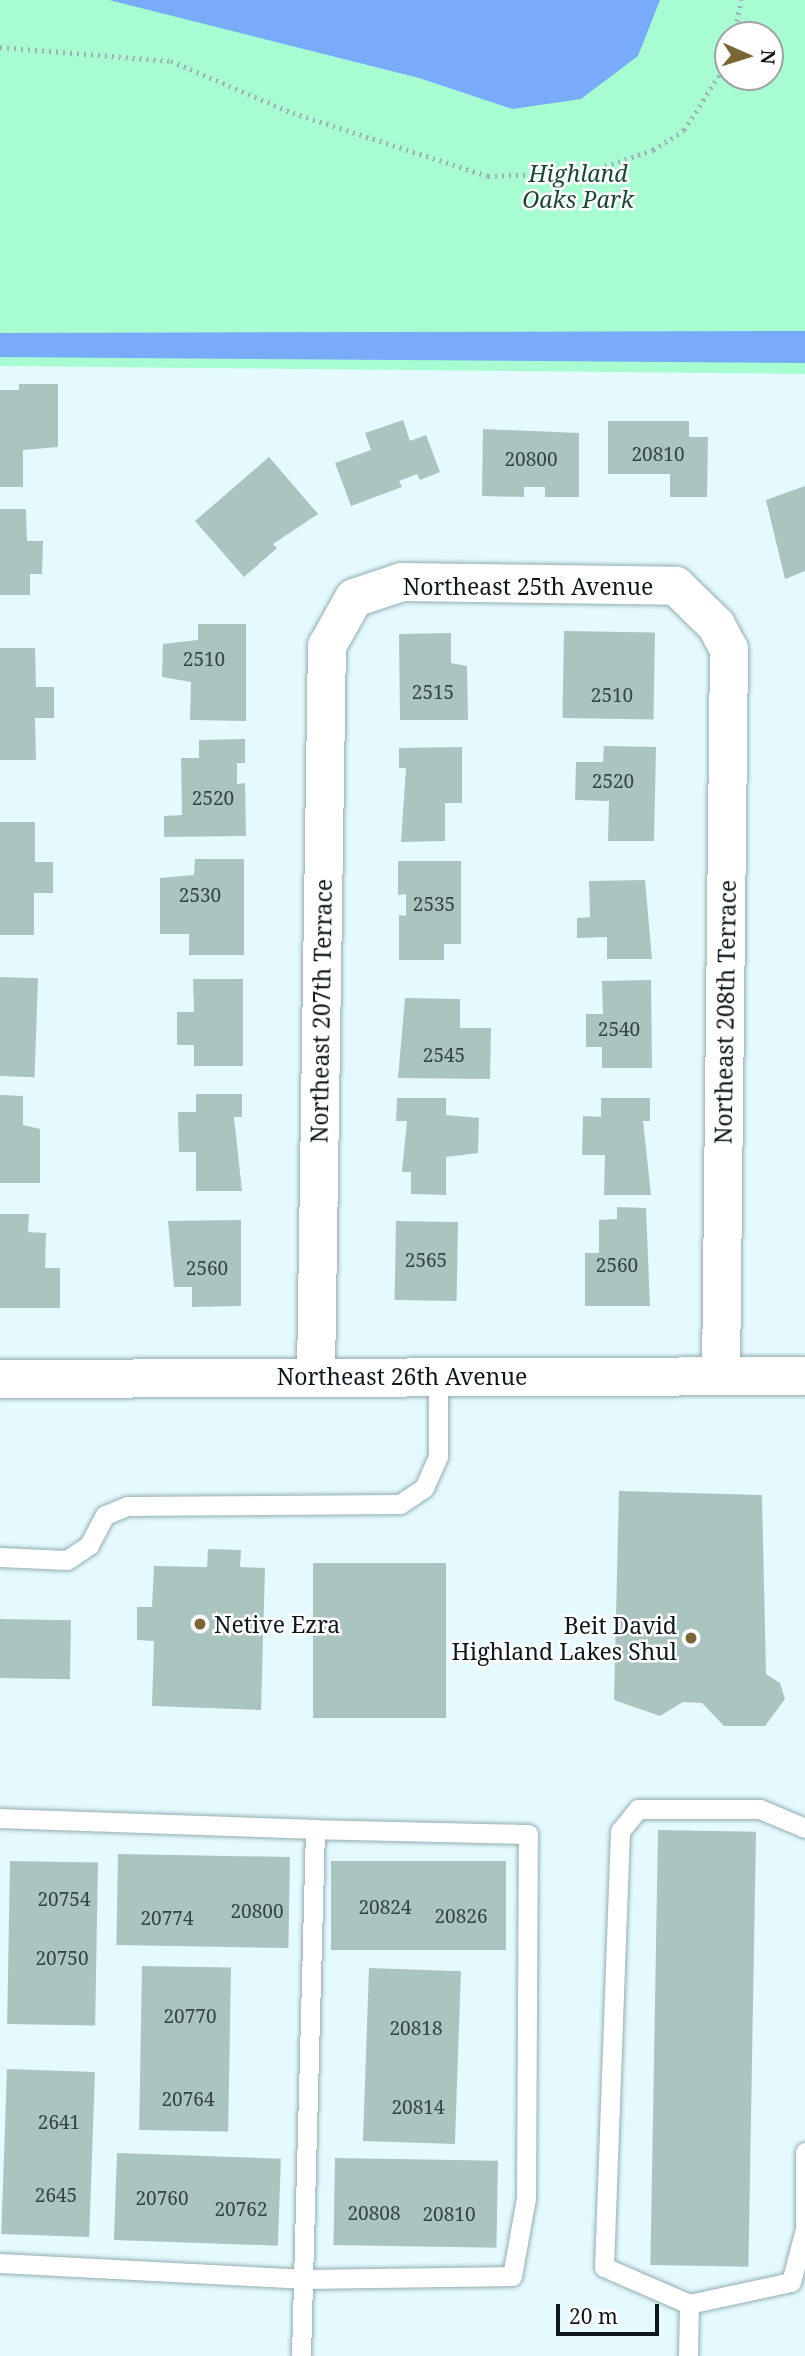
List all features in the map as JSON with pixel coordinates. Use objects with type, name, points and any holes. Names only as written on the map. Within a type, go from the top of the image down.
[{"type":"street","name":"Northeast 25th Avenue","points":[[327,646],[354,598],[402,582],[676,586],[716,625],[729,649]]},
{"type":"street","name":"Northeast 207th Terrace","points":[[316,1375],[327,646]]},
{"type":"street","name":"Northeast 208th Terrace","points":[[721,1375],[729,649]]},
{"type":"street","name":"Northeast 26th Avenue","points":[[0,1379],[316,1375],[805,1376]]},
{"type":"lane","points":[[0,1557],[67,1560],[89,1545],[106,1515],[127,1506],[400,1503],[424,1488],[438,1456],[439,1375]]},
{"type":"lane","points":[[805,1828],[760,1809],[638,1809],[621,1830],[604,2267],[689,2304],[791,2282],[805,2229],[805,2152]]},
{"type":"lane","points":[[0,1818],[528,1835],[527,2198],[512,2276],[303,2279],[0,2263]]},
{"type":"lane","points":[[301,2356],[315,1829]]},
{"type":"lane","points":[[688,2356],[689,2304]]},
{"type":"path","points":[[737,21],[741,0]]},
{"type":"path","points":[[0,47],[171,61],[293,113],[414,155],[488,176],[585,173],[653,150],[684,130],[714,83]]},
{"type":"green space","name":"Highland Oaks Park","points":[[0,0],[805,0],[805,374],[0,366]]},
{"type":"water","points":[[109,0],[660,0],[638,56],[581,99],[512,109],[419,78]]},
{"type":"water","points":[[805,331],[805,363],[0,357],[0,333]]},
{"type":"building","points":[[19,384],[58,384],[58,447],[23,450],[23,487],[0,487],[0,390],[19,390]]},
{"type":"building","points":[[403,420],[410,441],[426,435],[440,472],[420,480],[417,474],[399,481],[402,487],[351,506],[335,463],[371,450],[365,433]]},
{"type":"building","points":[[608,421],[689,421],[689,437],[708,437],[707,497],[670,497],[670,474],[608,474]]},
{"type":"building","points":[[483,429],[579,433],[579,497],[545,497],[545,487],[524,487],[524,497],[482,496]]},
{"type":"building","points":[[269,457],[318,514],[273,544],[277,548],[244,577],[195,521]]},
{"type":"building","points":[[805,486],[805,571],[785,579],[766,500]]},
{"type":"building","points":[[0,509],[26,509],[27,541],[43,541],[42,574],[30,574],[30,595],[0,595]]},
{"type":"building","points":[[198,624],[246,624],[246,721],[190,720],[191,682],[162,677],[163,644],[198,640]]},
{"type":"building","points":[[564,631],[655,633],[653,720],[562,718]]},
{"type":"building","points":[[451,633],[451,663],[467,666],[468,720],[400,720],[399,634]]},
{"type":"building","points":[[0,648],[35,648],[36,687],[54,687],[54,718],[35,718],[36,760],[0,760]]},
{"type":"building","points":[[245,739],[245,763],[237,763],[237,784],[245,783],[246,836],[164,837],[164,816],[182,815],[181,758],[199,758],[199,740]]},
{"type":"building","points":[[604,746],[656,747],[654,841],[608,841],[609,801],[575,800],[576,762],[603,762]]},
{"type":"building","points":[[462,747],[462,803],[445,803],[445,841],[401,842],[406,768],[399,768],[399,748]]},
{"type":"building","points":[[0,822],[35,822],[35,862],[53,862],[53,893],[34,893],[34,935],[0,935]]},
{"type":"building","points":[[195,859],[244,859],[244,955],[189,955],[189,934],[160,934],[160,878],[194,875]]},
{"type":"building","points":[[398,861],[461,861],[461,944],[444,944],[444,960],[399,960],[399,915],[406,916],[406,894],[398,895]]},
{"type":"building","points":[[645,880],[652,959],[607,959],[607,937],[577,938],[577,918],[590,917],[589,881]]},
{"type":"building","points":[[0,977],[38,978],[35,1077],[0,1076]]},
{"type":"building","points":[[193,979],[243,979],[243,1066],[194,1066],[194,1045],[177,1045],[177,1012],[194,1012]]},
{"type":"building","points":[[651,980],[652,1068],[602,1068],[602,1047],[586,1047],[586,1014],[603,1014],[602,981]]},
{"type":"building","points":[[405,998],[460,999],[460,1028],[491,1028],[490,1079],[398,1078]]},
{"type":"building","points":[[196,1094],[242,1094],[242,1117],[234,1117],[242,1191],[196,1191],[196,1152],[179,1152],[178,1112],[196,1112]]},
{"type":"building","points":[[0,1095],[23,1096],[23,1125],[40,1129],[40,1183],[0,1183]]},
{"type":"building","points":[[397,1098],[446,1098],[446,1115],[479,1118],[478,1153],[446,1157],[446,1195],[411,1194],[411,1172],[402,1172],[407,1121],[396,1121]]},
{"type":"building","points":[[601,1098],[650,1098],[650,1121],[643,1121],[651,1195],[604,1195],[605,1155],[582,1155],[583,1116],[601,1117]]},
{"type":"building","points":[[617,1207],[646,1208],[650,1306],[585,1306],[585,1253],[599,1253],[599,1220],[617,1219]]},
{"type":"building","points":[[0,1214],[29,1214],[28,1232],[46,1233],[45,1268],[60,1268],[60,1308],[0,1308]]},
{"type":"building","points":[[241,1220],[241,1306],[192,1307],[192,1287],[174,1287],[168,1221]]},
{"type":"building","points":[[396,1221],[458,1222],[457,1301],[395,1300]]},
{"type":"building","name":"Beit David Highland Lakes Shul","points":[[619,1491],[762,1495],[766,1674],[780,1683],[785,1699],[765,1726],[724,1726],[702,1703],[683,1702],[660,1716],[614,1700]]},
{"type":"building","name":"Netive Ezra","points":[[208,1549],[241,1550],[240,1567],[265,1568],[261,1710],[152,1706],[154,1641],[137,1640],[137,1607],[152,1607],[154,1566],[207,1567]]},
{"type":"building","points":[[313,1563],[446,1563],[446,1718],[313,1718]]},
{"type":"building","points":[[0,1619],[71,1620],[70,1679],[0,1678]]},
{"type":"building","points":[[658,1830],[756,1832],[748,2267],[650,2265]]},
{"type":"building","points":[[118,1854],[290,1857],[288,1948],[116,1945]]},
{"type":"building","points":[[10,1861],[98,1863],[95,2026],[7,2024]]},
{"type":"building","points":[[331,1861],[506,1861],[506,1950],[331,1950]]},
{"type":"building","points":[[142,1966],[231,1968],[228,2132],[139,2130]]},
{"type":"building","points":[[369,1968],[461,1971],[455,2144],[363,2141]]},
{"type":"building","points":[[7,2069],[95,2072],[89,2237],[1,2234]]},
{"type":"building","points":[[117,2153],[281,2159],[278,2246],[114,2240]]},
{"type":"building","points":[[335,2158],[498,2161],[496,2248],[333,2245]]},
{"type":"place","name":"Netive Ezra","points":[[200,1624]]},
{"type":"place","name":"Beit David Highland Lakes Shul","points":[[691,1638]]}]
